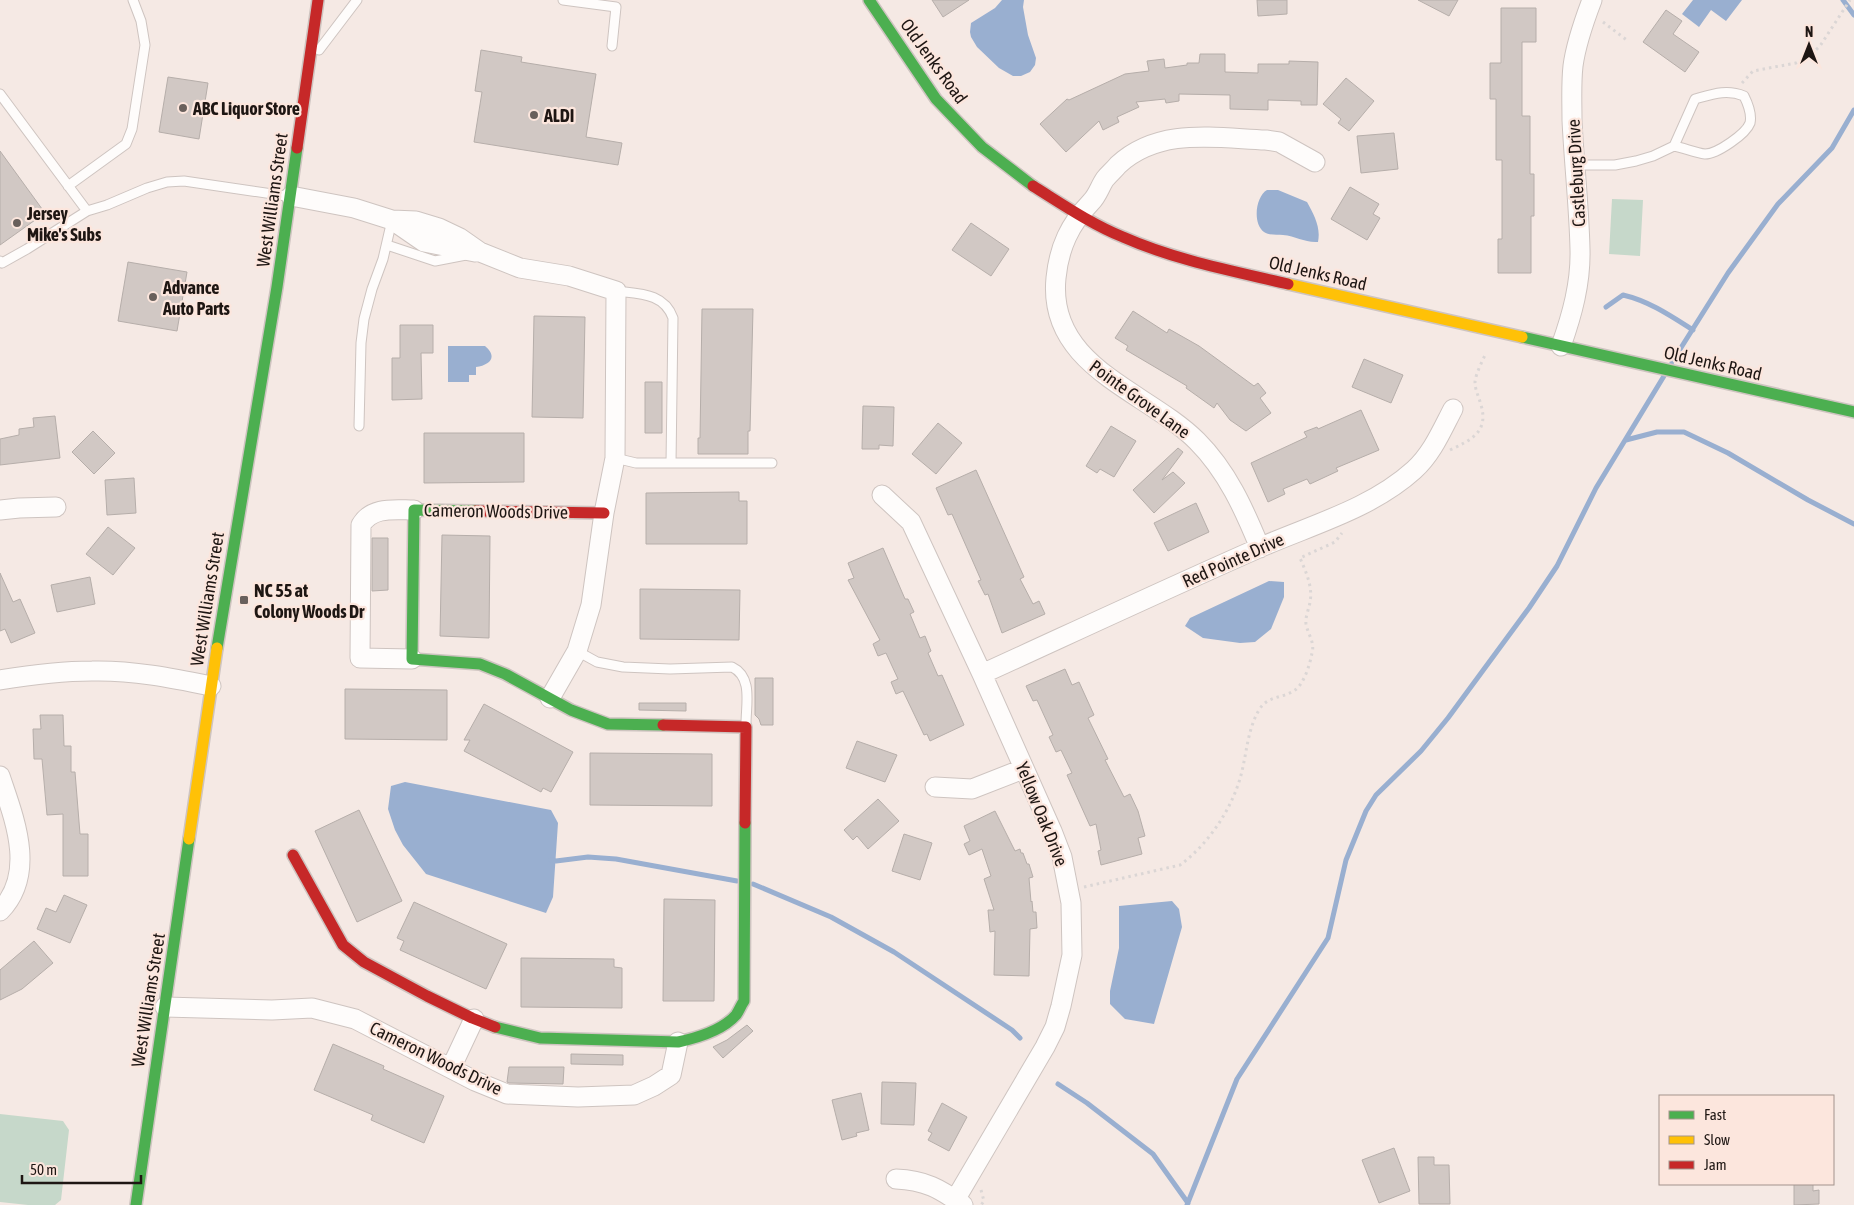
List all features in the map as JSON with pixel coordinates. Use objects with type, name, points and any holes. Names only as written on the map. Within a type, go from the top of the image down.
[{"type":"street","name":"West Williams Street","points":[[136,1205],[211,686],[291,196],[318,0]]},
{"type":"street","name":"Old Jenks Road","points":[[868,0],[936,100],[982,147],[1031,185],[1122,236],[1176,257],[1311,290],[1854,412]]},
{"type":"street","name":"Castleburg Drive","points":[[1561,346],[1569,324],[1577,290],[1580,250],[1574,165],[1573,67],[1581,30],[1592,0]]},
{"type":"street","name":"Pointe Grove Lane","points":[[1260,548],[1234,489],[1212,458],[1182,427],[1118,384],[1083,356],[1063,326],[1055,292],[1057,262],[1067,233],[1080,214],[1095,198],[1106,179],[1132,154],[1163,140],[1183,137],[1266,140],[1279,142],[1315,162]]},
{"type":"street","points":[[291,196],[354,208],[392,220],[424,242],[480,252],[520,268],[569,276],[616,291],[615,458],[604,513],[591,605],[577,651],[550,698]]},
{"type":"street","name":"Red Pointe Drive","points":[[982,674],[1380,495],[1416,469],[1433,447],[1452,409]]},
{"type":"street","name":"Yellow Oak Drive","points":[[882,496],[911,522],[982,674],[1052,830],[1062,857],[1071,903],[1072,955],[1067,986],[1054,1028],[959,1202]]},
{"type":"street","points":[[0,510],[56,507]]},
{"type":"street","points":[[292,854],[344,946],[353,954],[364,962],[474,1019],[518,1036],[678,1042],[700,1037],[718,1028],[735,1016],[744,1001],[746,727],[608,724],[571,710],[505,674],[480,664],[456,661],[360,658],[361,525],[366,517],[372,513],[388,510],[414,510]]},
{"type":"street","name":"Cameron Woods Drive","points":[[412,659],[414,510],[604,513]]},
{"type":"street","points":[[0,680],[92,670],[178,679],[211,686]]},
{"type":"street","points":[[935,787],[972,789],[1023,769]]},
{"type":"street","points":[[0,776],[17,827],[20,860],[16,886],[0,911]]},
{"type":"street","name":"Cameron Woods Drive","points":[[165,1007],[272,1010],[312,1008],[355,1018],[451,1068],[506,1094],[578,1097],[634,1095],[654,1086],[670,1075],[678,1042]]},
{"type":"street","points":[[451,1068],[474,1019]]},
{"type":"street","points":[[896,1179],[922,1182],[935,1187],[959,1202]]},
{"type":"lane","points":[[68,186],[126,144],[132,129],[145,45],[141,21],[133,0]]},
{"type":"lane","points":[[308,65],[356,0]]},
{"type":"lane","points":[[564,0],[616,7],[612,46]]},
{"type":"lane","points":[[1574,165],[1615,165],[1654,156],[1674,146],[1695,99],[1734,91],[1744,96],[1749,107],[1750,117],[1750,122],[1744,132],[1720,149],[1706,154],[1674,146]]},
{"type":"lane","points":[[0,94],[87,212]]},
{"type":"lane","points":[[0,261],[2,263],[27,249],[87,212],[167,182],[184,181],[291,196]]},
{"type":"lane","points":[[359,426],[361,343],[364,318],[387,245],[392,220]]},
{"type":"lane","points":[[387,245],[435,261],[480,252]]},
{"type":"lane","points":[[616,291],[647,295],[662,301],[670,308],[673,318],[671,463]]},
{"type":"lane","points":[[615,458],[636,463],[772,463]]},
{"type":"lane","points":[[577,651],[597,662],[623,667],[670,669],[732,667],[740,671],[745,678],[746,727]]},
{"type":"path","points":[[1753,71],[1796,63],[1808,57],[1820,46],[1850,0]]},
{"type":"path","points":[[1603,22],[1628,41]]},
{"type":"path","points":[[1085,895],[1084,887],[1168,868],[1180,864],[1190,857],[1211,833],[1226,811],[1236,790],[1248,736],[1259,710],[1265,701],[1296,690],[1304,677],[1311,657]]},
{"type":"path","points":[[981,1189],[984,1201],[981,1205]]},
{"type":"green space","points":[[1612,199],[1643,200],[1640,256],[1609,254]]},
{"type":"green space","points":[[0,1114],[63,1121],[69,1130],[61,1200],[55,1205],[0,1202]]},
{"type":"water","points":[[1002,0],[1024,0],[1023,7],[1028,35],[1036,58],[1035,65],[1030,72],[1021,76],[1013,76],[999,68],[977,47],[971,37],[971,23],[995,8]]},
{"type":"water","points":[[1693,0],[1742,0],[1726,21],[1711,10],[1699,27],[1682,14]]},
{"type":"water","points":[[1267,190],[1278,190],[1307,202],[1318,226],[1318,242],[1268,234],[1260,228],[1257,216],[1258,204],[1263,193]]},
{"type":"water","points":[[448,346],[485,346],[492,357],[485,364],[476,367],[476,375],[469,375],[469,382],[448,382]]},
{"type":"water","points":[[1269,581],[1284,582],[1284,597],[1271,629],[1255,642],[1240,643],[1203,638],[1185,626],[1190,618]]},
{"type":"water","points":[[405,782],[551,810],[558,823],[553,897],[546,913],[426,874],[403,845],[395,830],[388,809],[391,786]]},
{"type":"water","points":[[1172,901],[1179,909],[1182,927],[1154,1024],[1125,1019],[1110,1004],[1110,991],[1119,948],[1119,906]]},
{"type":"building","points":[[932,0],[969,0],[943,17]]},
{"type":"building","points":[[1257,0],[1287,0],[1287,14],[1258,16]]},
{"type":"building","points":[[1418,0],[1458,0],[1449,16]]},
{"type":"building","points":[[1501,8],[1536,8],[1536,42],[1522,42],[1522,116],[1530,116],[1530,174],[1534,174],[1534,216],[1531,216],[1531,273],[1498,273],[1498,239],[1502,239],[1502,160],[1496,160],[1496,99],[1490,99],[1490,63],[1501,63]]},
{"type":"building","points":[[1666,10],[1682,21],[1673,34],[1699,52],[1685,72],[1643,42]]},
{"type":"building","name":"ALDI","points":[[481,50],[522,57],[521,62],[596,74],[586,137],[622,143],[618,165],[474,142],[482,92],[475,91]]},
{"type":"building","points":[[1200,54],[1225,54],[1225,72],[1258,73],[1258,64],[1289,64],[1289,61],[1318,62],[1317,105],[1301,105],[1301,101],[1268,100],[1268,110],[1230,109],[1230,95],[1179,94],[1179,101],[1166,103],[1165,99],[1136,102],[1139,107],[1117,117],[1119,122],[1103,130],[1099,121],[1066,152],[1040,124],[1067,99],[1069,100],[1125,74],[1149,71],[1147,61],[1164,59],[1165,68],[1187,65],[1187,63],[1199,63]]},
{"type":"building","name":"ABC Liquor Store","points":[[168,77],[208,83],[199,139],[159,132]]},
{"type":"building","points":[[1346,78],[1374,101],[1349,131],[1338,123],[1341,119],[1323,104]]},
{"type":"building","points":[[1394,133],[1398,169],[1361,173],[1357,136]]},
{"type":"building","points":[[0,151],[45,213],[0,245]]},
{"type":"building","points":[[1350,187],[1379,204],[1373,214],[1380,218],[1367,240],[1331,219]]},
{"type":"building","points":[[971,223],[1009,249],[991,276],[952,250]]},
{"type":"building","name":"Advance Auto Parts","points":[[128,262],[187,272],[177,331],[118,321]]},
{"type":"building","points":[[702,309],[753,309],[748,454],[698,454],[698,438],[700,438]]},
{"type":"building","points":[[1133,311],[1167,333],[1169,329],[1199,346],[1254,386],[1258,383],[1266,393],[1260,398],[1271,413],[1246,431],[1230,420],[1217,403],[1214,408],[1186,388],[1187,386],[1126,350],[1128,346],[1115,338]]},
{"type":"building","points":[[534,316],[585,317],[583,418],[532,417]]},
{"type":"building","points":[[400,325],[433,325],[433,353],[421,353],[422,399],[392,400],[392,358],[400,358]]},
{"type":"building","points":[[1364,359],[1403,375],[1391,403],[1352,387]]},
{"type":"building","points":[[645,382],[662,382],[662,433],[645,433]]},
{"type":"building","points":[[863,406],[894,407],[893,446],[879,445],[879,449],[862,449]]},
{"type":"building","points":[[1361,410],[1379,450],[1336,468],[1338,471],[1310,484],[1307,479],[1283,489],[1285,494],[1268,502],[1251,463],[1307,437],[1304,432],[1317,427],[1318,429]]},
{"type":"building","points":[[55,416],[60,458],[0,465],[0,439],[19,435],[19,429],[34,427],[33,418]]},
{"type":"building","points":[[938,423],[962,443],[936,474],[912,454]]},
{"type":"building","points":[[1111,426],[1136,441],[1114,477],[1100,469],[1097,473],[1086,466]]},
{"type":"building","points":[[93,431],[115,453],[94,474],[72,452]]},
{"type":"building","points":[[424,433],[524,433],[524,482],[424,483]]},
{"type":"building","points":[[1178,448],[1183,452],[1162,480],[1173,472],[1185,483],[1154,513],[1133,490]]},
{"type":"building","points":[[976,470],[1024,577],[1020,579],[1033,604],[1039,601],[1045,614],[1002,633],[988,594],[985,595],[978,581],[981,580],[952,514],[948,515],[936,488]]},
{"type":"building","points":[[134,478],[136,513],[107,515],[105,480]]},
{"type":"building","points":[[739,492],[739,501],[747,501],[747,544],[646,544],[646,493]]},
{"type":"building","points":[[1196,503],[1209,532],[1168,551],[1154,523]]},
{"type":"building","points":[[108,527],[135,548],[113,575],[86,554]]},
{"type":"building","points":[[442,535],[490,536],[489,638],[440,636]]},
{"type":"building","points":[[372,538],[388,538],[388,590],[372,591]]},
{"type":"building","points":[[883,548],[905,599],[908,599],[914,612],[910,614],[920,638],[925,636],[931,651],[928,653],[938,676],[942,675],[964,725],[930,741],[927,734],[924,735],[903,691],[896,694],[891,682],[898,679],[886,653],[878,656],[873,644],[880,640],[848,580],[854,578],[848,563]]},
{"type":"building","points":[[0,573],[13,602],[20,599],[35,633],[11,643],[5,629],[0,631]]},
{"type":"building","points":[[90,577],[95,604],[57,612],[51,585]]},
{"type":"building","points":[[640,589],[740,590],[739,640],[640,639]]},
{"type":"building","points":[[1065,669],[1072,685],[1079,682],[1094,715],[1088,718],[1108,759],[1105,760],[1124,797],[1130,794],[1138,811],[1145,836],[1138,838],[1142,854],[1101,865],[1098,851],[1101,850],[1096,824],[1090,826],[1067,775],[1072,773],[1061,750],[1056,752],[1049,737],[1053,735],[1037,700],[1033,701],[1026,686]]},
{"type":"building","points":[[755,678],[773,678],[773,725],[761,725],[755,715]]},
{"type":"building","points":[[345,689],[447,690],[447,740],[345,739]]},
{"type":"building","points":[[639,703],[686,703],[686,711],[639,710]]},
{"type":"building","points":[[484,704],[573,752],[551,792],[543,788],[541,792],[464,751],[470,740],[464,740]]},
{"type":"building","points":[[40,715],[63,715],[64,746],[71,746],[71,772],[75,772],[80,834],[88,834],[88,876],[63,876],[63,814],[47,815],[42,759],[34,759],[33,729],[41,729]]},
{"type":"building","points":[[857,741],[897,755],[885,782],[846,768]]},
{"type":"building","points":[[590,753],[712,754],[712,806],[590,805]]},
{"type":"building","points":[[878,799],[899,821],[868,849],[857,836],[853,840],[844,830]]},
{"type":"building","points":[[359,810],[402,901],[357,922],[315,831]]},
{"type":"building","points":[[995,811],[1015,851],[1020,849],[1021,853],[1023,853],[1033,877],[1029,878],[1031,902],[1033,912],[1036,912],[1037,928],[1030,929],[1029,976],[994,975],[995,931],[990,932],[988,910],[994,910],[984,879],[991,876],[982,849],[969,855],[964,844],[970,841],[964,826]]},
{"type":"building","points":[[904,834],[932,843],[920,880],[892,871]]},
{"type":"building","points":[[64,895],[87,905],[70,943],[37,929],[46,908],[56,912]]},
{"type":"building","points":[[664,899],[715,900],[714,1001],[663,1001]]},
{"type":"building","points":[[414,902],[507,944],[486,989],[400,950],[404,941],[397,938]]},
{"type":"building","points":[[34,941],[53,963],[22,989],[0,1000],[0,970]]},
{"type":"building","points":[[521,958],[614,959],[614,967],[622,968],[622,1008],[521,1007]]},
{"type":"building","points":[[747,1025],[753,1031],[723,1058],[713,1047],[727,1040]]},
{"type":"building","points":[[333,1044],[384,1066],[383,1069],[444,1096],[424,1143],[371,1120],[373,1115],[314,1090]]},
{"type":"building","points":[[571,1054],[623,1055],[623,1065],[571,1064]]},
{"type":"building","points":[[509,1067],[564,1067],[563,1084],[509,1083],[507,1082]]},
{"type":"building","points":[[882,1082],[916,1083],[914,1125],[881,1124]]},
{"type":"building","points":[[861,1093],[869,1130],[856,1133],[857,1136],[842,1140],[832,1100]]},
{"type":"building","points":[[942,1103],[967,1117],[949,1151],[928,1140],[932,1133],[928,1131]]},
{"type":"building","points":[[1394,1148],[1410,1191],[1379,1203],[1362,1160]]},
{"type":"building","points":[[1418,1157],[1434,1157],[1434,1165],[1449,1165],[1450,1204],[1419,1204]]},
{"type":"building","points":[[1794,1185],[1813,1185],[1813,1191],[1819,1190],[1819,1204],[1794,1205]]},
{"type":"waterway","points":[[1843,0],[1854,15]]},
{"type":"waterway","points":[[1672,362],[1728,273],[1778,204],[1832,148],[1854,110]]},
{"type":"waterway","points":[[1606,307],[1623,295],[1651,305],[1693,330]]},
{"type":"waterway","points":[[1187,1205],[1237,1079],[1328,938],[1346,860],[1366,811],[1376,795],[1421,751],[1448,718],[1529,608],[1557,566],[1596,488],[1664,376]]},
{"type":"waterway","points":[[1626,440],[1657,432],[1684,432],[1728,453],[1808,500],[1854,524]]},
{"type":"waterway","points":[[551,860],[588,857],[616,859],[737,881]]},
{"type":"waterway","points":[[753,884],[831,917],[894,952],[1012,1030],[1020,1038]]},
{"type":"waterway","points":[[1058,1084],[1087,1103],[1153,1154],[1188,1203]]},
{"type":"traffic: fast","points":[[869,0],[936,99],[982,147],[1033,186]]},
{"type":"traffic: fast","points":[[217,648],[277,287],[297,148]]},
{"type":"traffic: fast","points":[[1522,337],[1854,412]]},
{"type":"traffic: fast","points":[[475,511],[414,510],[412,659],[480,664],[505,674],[571,710],[608,724],[663,725]]},
{"type":"traffic: fast","points":[[495,1027],[540,1038],[678,1042],[717,1030],[730,1021],[744,1001],[745,823]]},
{"type":"traffic: fast","points":[[136,1205],[189,839]]},
{"type":"traffic: slow","points":[[1288,284],[1522,337]]},
{"type":"traffic: slow","points":[[189,839],[217,648]]},
{"type":"traffic: jam","points":[[297,148],[318,0]]},
{"type":"traffic: jam","points":[[1033,186],[1111,232],[1143,245],[1204,264],[1288,284]]},
{"type":"traffic: jam","points":[[475,511],[604,513]]},
{"type":"traffic: jam","points":[[663,725],[746,727],[745,823]]},
{"type":"traffic: jam","points":[[293,855],[343,945],[364,962],[427,996],[495,1027]]},
{"type":"place","name":"ABC Liquor Store","points":[[183,108]]},
{"type":"place","name":"ALDI","points":[[534,115]]},
{"type":"place","name":"Jersey Mike's Subs","points":[[17,223]]},
{"type":"place","name":"Advance Auto Parts","points":[[153,297]]},
{"type":"place","name":"NC 55 at Colony Woods Dr","points":[[244,600]]}]
